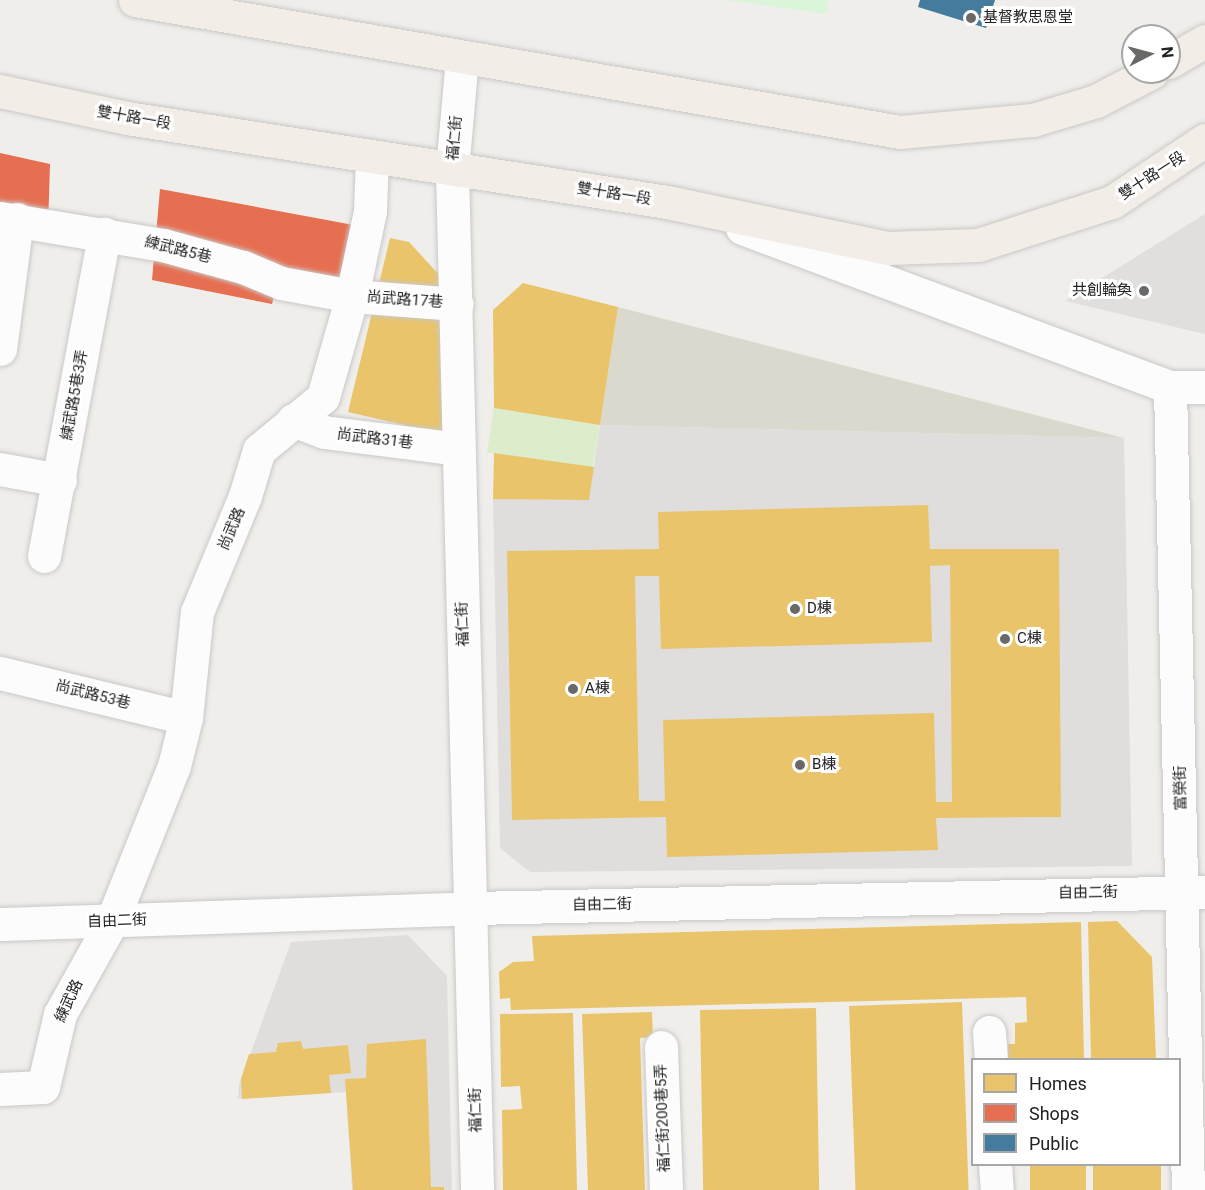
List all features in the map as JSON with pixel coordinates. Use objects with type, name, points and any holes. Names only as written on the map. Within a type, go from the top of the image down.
[{"type":"main road","points":[[135,0],[900,132],[1033,120],[1096,101],[1129,84]]},
{"type":"main road","points":[[1181,55],[1205,41]]},
{"type":"main road","name":"雙十路一段","points":[[0,91],[127,118],[452,171],[667,202],[888,248],[978,245],[1112,202],[1205,140]]},
{"type":"street","name":"福仁街","points":[[462,58],[452,171],[457,304],[458,449],[473,908],[477,1190]]},
{"type":"street","name":"尚武路","points":[[112,921],[174,766],[186,718],[197,612],[245,496],[259,450],[323,397],[352,296],[370,212],[372,157]]},
{"type":"street","points":[[667,202],[919,291],[1170,387],[1205,387]]},
{"type":"street","points":[[0,350],[9,218]]},
{"type":"street","name":"練武路5巷","points":[[9,218],[174,248],[243,267],[281,283],[352,296]]},
{"type":"street","name":"練武路5巷3弄","points":[[44,556],[60,480],[104,234]]},
{"type":"street","name":"尚武路17巷","points":[[352,296],[457,304]]},
{"type":"street","name":"富榮街","points":[[1170,387],[1194,891],[1188,1190]]},
{"type":"street","name":"尚武路31巷","points":[[293,420],[324,432],[458,449]]},
{"type":"street","points":[[0,469],[60,480]]},
{"type":"street","name":"尚武路53巷","points":[[0,673],[186,718]]},
{"type":"street","name":"自由二街","points":[[0,924],[473,908],[1194,891]]},
{"type":"street","name":"練武路","points":[[0,1089],[43,1087],[60,1014],[112,921]]},
{"type":"street","name":"福仁街200巷5弄","points":[[661,1047],[666,1190]]},
{"type":"street","points":[[996,1166],[997,1190]]},
{"type":"shaded area","points":[[1205,214],[1205,334],[1065,301]]},
{"type":"shaded area","points":[[618,307],[1124,438],[600,425]]},
{"type":"shaded area","points":[[600,425],[1124,438],[1132,866],[530,872],[500,848],[493,499],[589,500]]},
{"type":"shaded area","points":[[408,935],[447,976],[452,1190],[352,1190],[346,1092],[238,1099],[239,1085],[291,942]]},
{"type":"green space","points":[[725,0],[828,0],[827,14]]},
{"type":"green space","points":[[494,408],[600,425],[593,469],[487,452]]},
{"type":"building: Homes","points":[[390,238],[409,242],[442,278],[447,435],[348,412]]},
{"type":"building: Homes","points":[[523,283],[618,307],[600,425],[494,408],[493,310]]},
{"type":"building: Homes","points":[[494,453],[594,467],[589,500],[493,499]]},
{"type":"building: Homes","points":[[928,505],[930,549],[1059,549],[1061,817],[936,818],[938,850],[667,857],[666,817],[512,820],[507,551],[659,549],[658,512]],"holes":[[[950,565],[952,802],[936,802],[934,713],[663,720],[665,801],[639,801],[635,576],[659,576],[661,649],[932,642],[930,566]]]},
{"type":"building: Homes","points":[[1117,921],[1152,957],[1156,1058],[1091,1058],[1088,922]]},
{"type":"building: Homes","points":[[1081,922],[1084,1058],[1008,1058],[1008,1044],[1015,1044],[1015,1023],[1027,1022],[1026,997],[511,1010],[510,998],[500,999],[499,972],[513,962],[534,961],[532,936]]},
{"type":"building: Homes","points":[[962,1002],[969,1190],[855,1190],[849,1006]]},
{"type":"building: Homes","points":[[816,1008],[819,1190],[703,1190],[700,1010]]},
{"type":"building: Homes","points":[[652,1012],[653,1037],[640,1038],[645,1190],[588,1190],[582,1014]]},
{"type":"building: Homes","points":[[573,1013],[577,1190],[503,1190],[502,1110],[522,1109],[520,1086],[501,1087],[500,1014]]},
{"type":"building: Homes","points":[[426,1039],[431,1187],[444,1187],[444,1190],[353,1190],[345,1079],[366,1078],[367,1044]]},
{"type":"building: Homes","points":[[301,1041],[303,1049],[348,1045],[351,1073],[329,1075],[331,1093],[242,1099],[241,1079],[249,1054],[276,1052],[278,1043]]},
{"type":"building: Homes","points":[[1030,1166],[1086,1166],[1086,1190],[1030,1190]]},
{"type":"building: Homes","points":[[1093,1166],[1161,1166],[1161,1190],[1093,1190]]},
{"type":"building: Shops","points":[[0,153],[50,164],[48,229],[0,219]]},
{"type":"building: Shops","points":[[160,189],[375,229],[358,300],[281,271],[272,304],[152,280]]},
{"type":"building: Public","name":"基督教思恩堂","points":[[920,0],[995,0],[986,28],[918,7]]},
{"type":"place","name":"基督教思恩堂","points":[[971,18]]},
{"type":"place","name":"共創輪奐","points":[[1144,291]]},
{"type":"place","name":"D棟","points":[[795,609]]},
{"type":"place","name":"C棟","points":[[1005,639]]},
{"type":"place","name":"A棟","points":[[573,689]]},
{"type":"place","name":"B棟","points":[[800,765]]}]
